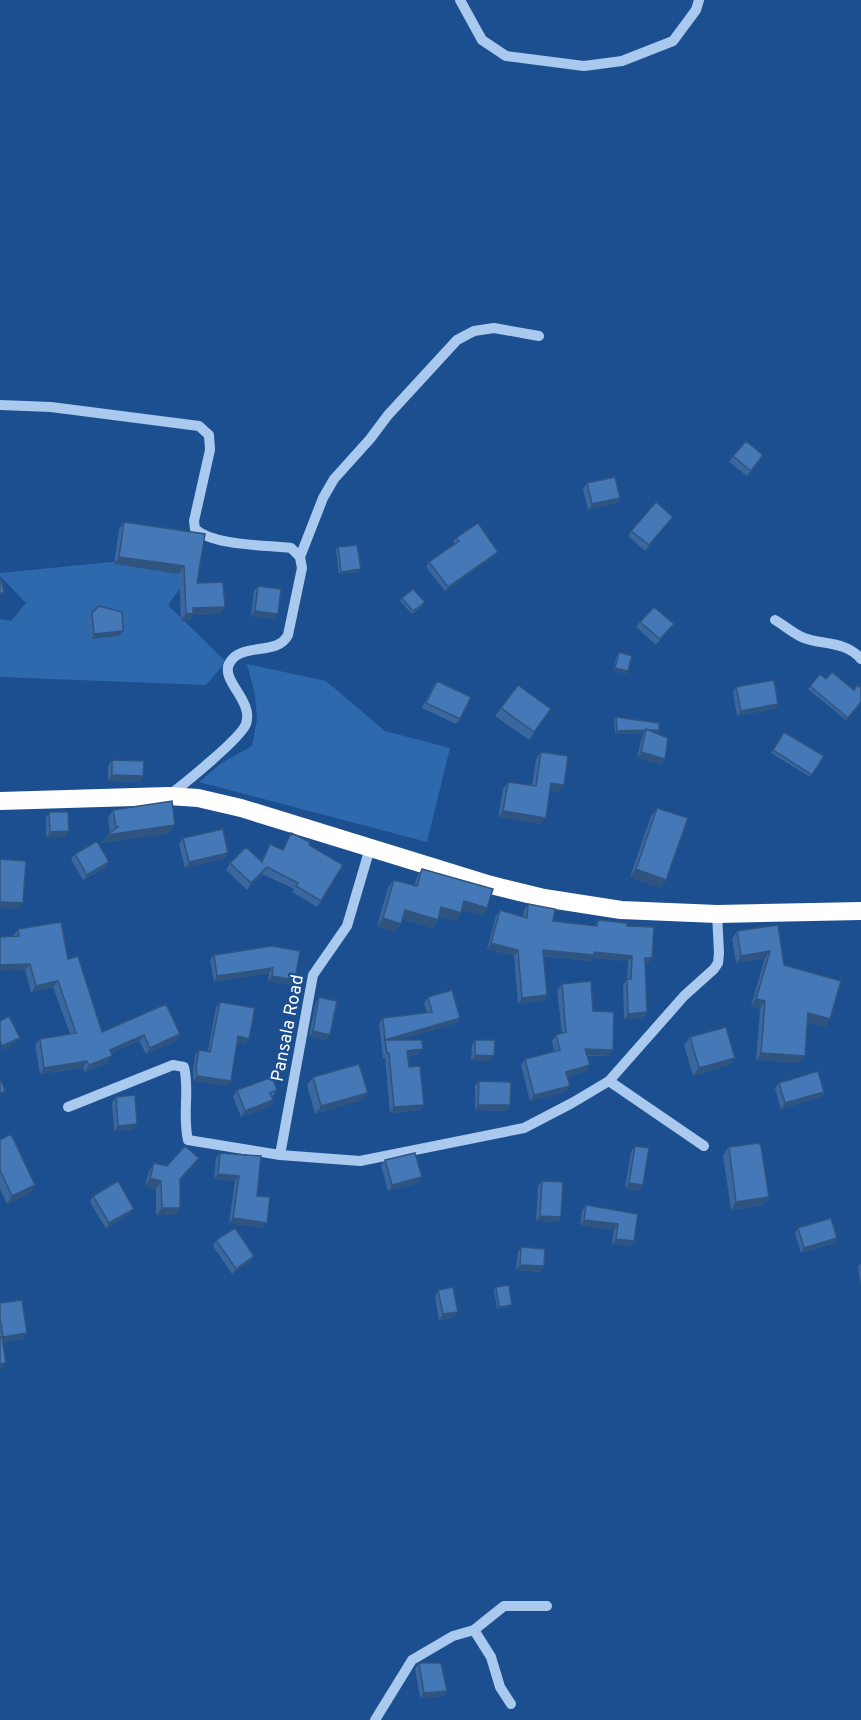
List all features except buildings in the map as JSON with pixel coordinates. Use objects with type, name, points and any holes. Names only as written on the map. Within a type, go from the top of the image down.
[{"type":"highway","points":[[0,801],[168,796],[198,798],[241,808],[491,885],[544,898],[621,910],[717,914],[861,911]]},
{"type":"street","points":[[460,0],[482,40],[506,56],[584,66],[622,61],[673,41],[696,10],[699,0]]},
{"type":"street","points":[[168,796],[231,742],[246,724],[245,703],[230,680],[227,671],[229,663],[246,652],[280,645],[285,641],[302,568],[300,557],[323,498],[334,479],[457,339],[474,331],[494,328],[539,336]]},
{"type":"street","points":[[0,405],[51,406],[199,426],[209,435],[210,450],[194,521],[195,529],[202,535],[232,542],[291,548],[300,557]]},
{"type":"street","points":[[775,620],[803,638],[854,650],[861,659]]},
{"type":"street","name":"Pansala Road","points":[[280,1155],[313,975],[347,926],[370,848]]},
{"type":"street","points":[[68,1107],[173,1065],[184,1066],[186,1075],[184,1126],[188,1140],[280,1155],[360,1161],[524,1128],[572,1104],[609,1081],[684,996],[714,969],[718,963],[719,953],[717,914]]},
{"type":"street","points":[[609,1081],[704,1146]]},
{"type":"street","points":[[377,1717],[412,1660],[453,1636],[474,1630],[504,1606],[547,1606]]},
{"type":"street","points":[[474,1630],[491,1657],[500,1687],[511,1704]]},
{"type":"shaded area","points":[[142,559],[196,567],[168,605],[226,662],[206,685],[0,677],[0,619],[11,621],[26,603],[0,576],[0,573]]},
{"type":"shaded area","points":[[247,664],[326,681],[385,731],[450,748],[427,842],[199,782],[223,762],[252,746],[257,719],[255,695]]}]
